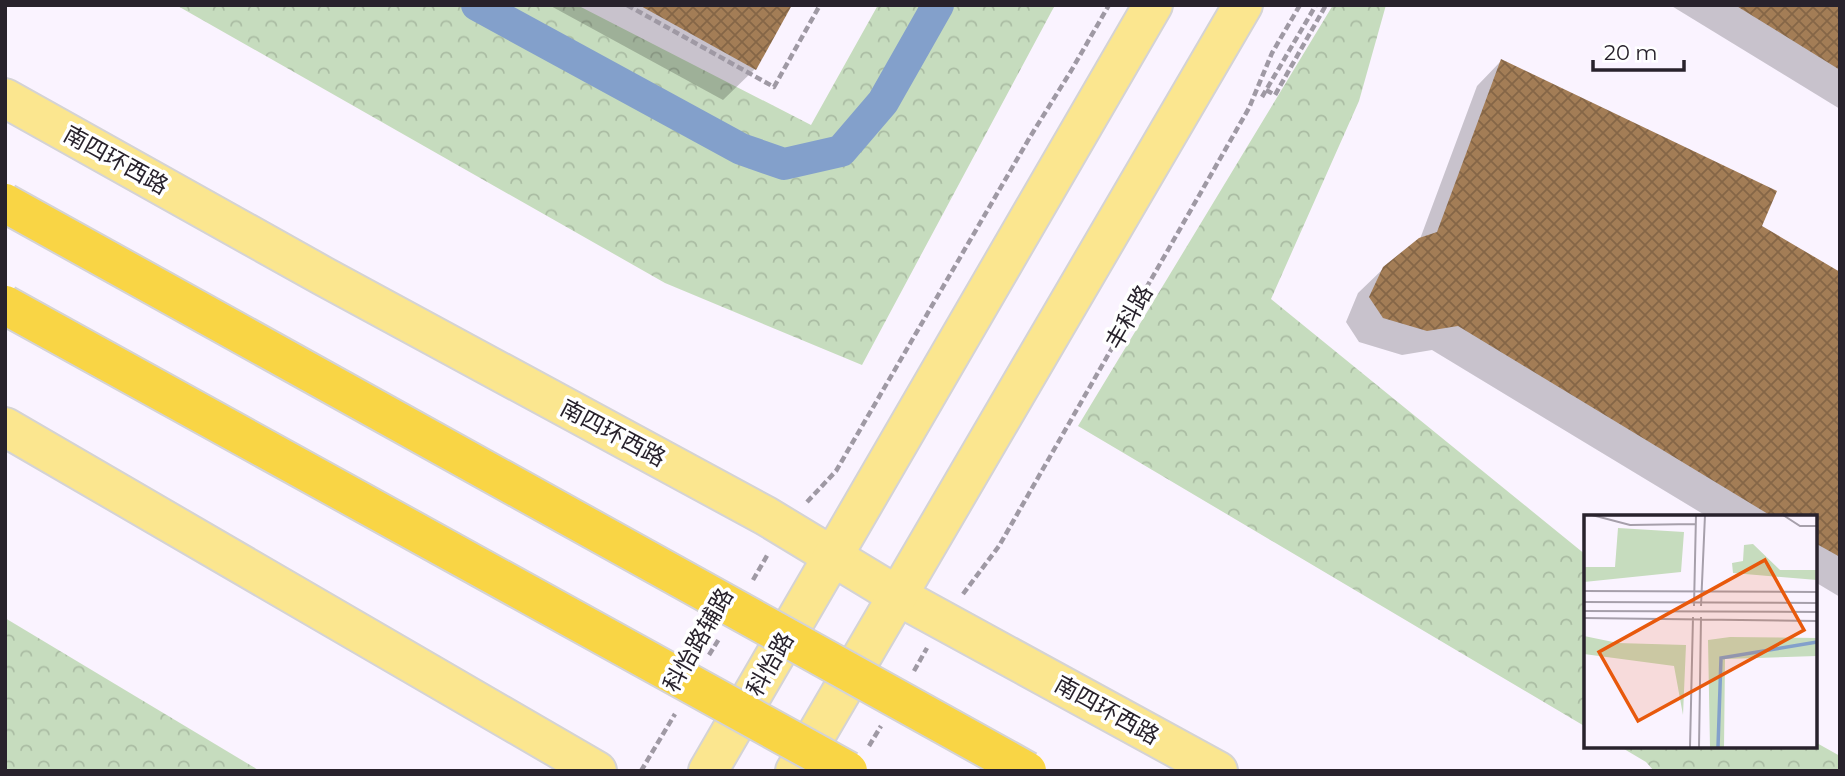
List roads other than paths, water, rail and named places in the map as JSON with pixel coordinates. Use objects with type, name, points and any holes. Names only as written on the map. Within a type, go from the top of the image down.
[{"type":"highway","points":[[5,203],[1027,771]]},
{"type":"highway","points":[[5,306],[848,771]]},
{"type":"main road","points":[[833,557],[1153,5]]},
{"type":"main road","points":[[795,771],[1243,5]]},
{"type":"main road","name":"南四环西路","points":[[5,98],[323,276],[784,527],[898,596],[1218,771]]},
{"type":"main road","points":[[5,427],[597,771]]},
{"type":"main road","name":"科怡路","points":[[708,771],[833,557]]},
{"type":"waterway","points":[[477,5],[741,149],[784,164],[841,151],[883,102],[938,5]]}]
